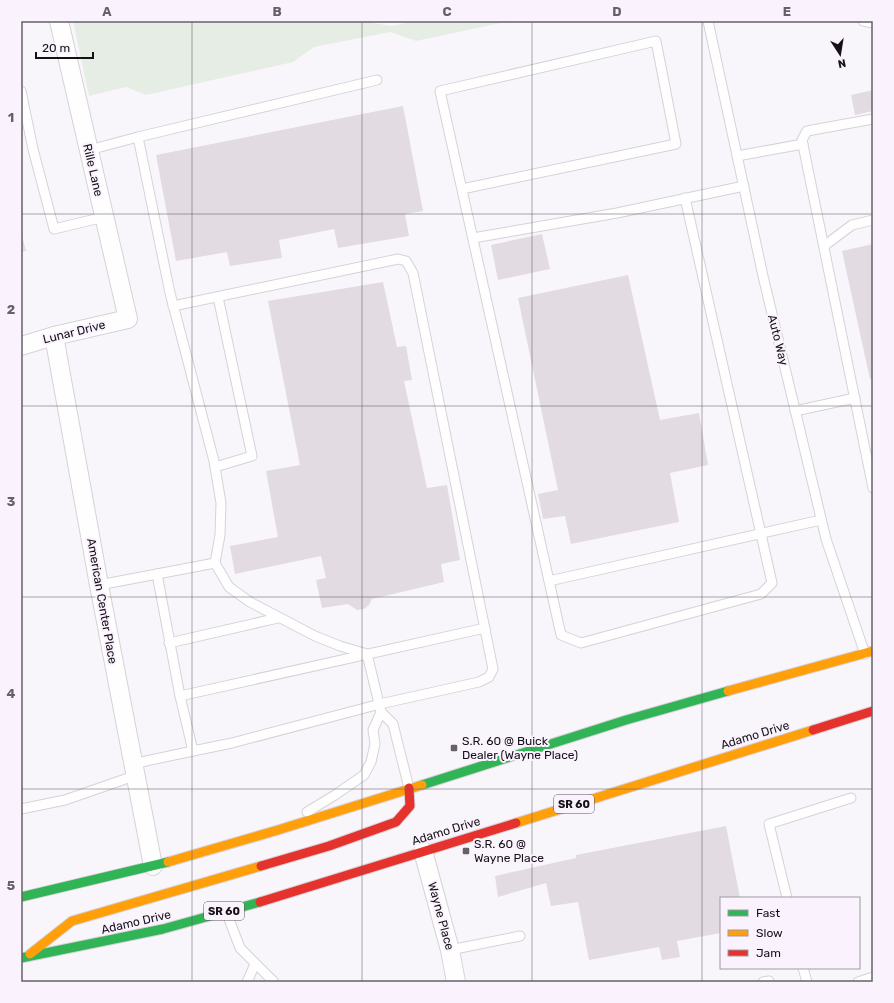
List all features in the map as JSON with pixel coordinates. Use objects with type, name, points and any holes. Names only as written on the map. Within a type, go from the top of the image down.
[{"type":"main road","points":[[21,897],[153,866],[278,830],[626,720],[869,653]]},
{"type":"main road","name":"Adamo Drive","points":[[23,958],[163,929],[287,894],[873,712]]},
{"type":"main road","points":[[23,958],[72,921],[330,846],[396,822],[410,806],[409,788]]},
{"type":"street","name":"Rille Lane","points":[[59,21],[128,319]]},
{"type":"street","name":"Lunar Drive","points":[[21,346],[54,336],[128,319]]},
{"type":"street","name":"American Center Place","points":[[54,336],[98,585],[153,866]]},
{"type":"street","name":"Wayne Place","points":[[423,851],[450,950],[456,982]]},
{"type":"lane","name":"Auto Way","points":[[708,21],[763,276],[821,520],[826,539],[869,653]]},
{"type":"lane","points":[[863,21],[873,23]]},
{"type":"lane","points":[[462,189],[676,144],[656,40],[440,91],[562,635],[581,643],[761,594],[772,583],[685,198]]},
{"type":"lane","points":[[89,150],[377,80]]},
{"type":"lane","points":[[21,91],[33,149],[54,229],[104,217]]},
{"type":"lane","points":[[873,119],[807,131],[802,140],[873,488]]},
{"type":"lane","points":[[138,137],[173,306],[215,467],[221,503],[220,535],[215,563],[229,587],[250,602],[278,618],[340,646],[367,654]]},
{"type":"lane","points":[[737,156],[803,144]]},
{"type":"lane","points":[[473,238],[617,213],[744,186]]},
{"type":"lane","points":[[824,246],[852,225],[873,220]]},
{"type":"lane","points":[[21,809],[65,800],[133,770],[193,752],[380,708],[479,682],[489,677],[493,669],[413,273],[406,261],[398,259],[173,306]]},
{"type":"lane","points":[[215,467],[252,456],[218,297]]},
{"type":"lane","points":[[795,411],[855,398]]},
{"type":"lane","points":[[549,581],[821,520]]},
{"type":"lane","points":[[98,585],[215,563]]},
{"type":"lane","points":[[156,574],[180,696],[193,752]]},
{"type":"lane","points":[[169,643],[278,618]]},
{"type":"lane","points":[[180,696],[485,628]]},
{"type":"lane","points":[[367,654],[380,708],[393,724],[409,788]]},
{"type":"lane","points":[[278,830],[335,795],[364,775],[372,762],[375,744],[373,730],[380,708]]},
{"type":"lane","points":[[787,897],[770,824],[851,798]]},
{"type":"lane","points":[[226,911],[240,948],[274,982]]},
{"type":"lane","points":[[450,950],[520,936]]},
{"type":"lane","points":[[247,982],[255,964]]},
{"type":"lane","points":[[804,969],[807,982]]},
{"type":"lane","points":[[858,982],[873,977]]},
{"type":"shaded area","points":[[73,21],[360,21],[392,26],[415,21],[510,21],[416,41],[390,32],[314,47],[293,62],[146,95],[126,87],[89,96]]},
{"type":"building","points":[[873,90],[873,111],[855,115],[851,95]]},
{"type":"building","points":[[403,106],[423,211],[405,214],[409,236],[338,248],[334,229],[279,240],[282,258],[230,266],[227,252],[176,261],[156,155]]},
{"type":"building","points":[[21,232],[26,251],[21,252]]},
{"type":"building","points":[[542,234],[550,269],[498,280],[491,245]]},
{"type":"building","points":[[873,244],[873,378],[870,379],[842,251]]},
{"type":"building","points":[[628,275],[660,420],[699,413],[708,465],[670,473],[679,522],[571,544],[565,516],[543,519],[538,494],[558,490],[518,298]]},
{"type":"building","points":[[383,282],[397,347],[406,346],[412,380],[404,381],[427,488],[447,485],[460,560],[441,564],[444,582],[372,599],[369,605],[364,609],[357,610],[348,604],[322,608],[316,580],[326,578],[321,556],[235,574],[230,546],[278,537],[266,471],[300,465],[268,301]]},
{"type":"building","points":[[726,826],[740,897],[720,897],[720,933],[677,941],[680,957],[662,960],[659,947],[589,960],[578,902],[551,906],[546,883],[498,897],[495,876],[576,858],[576,855]]},
{"type":"traffic: fast","points":[[422,785],[626,720],[728,691]]},
{"type":"traffic: fast","points":[[21,897],[168,862]]},
{"type":"traffic: fast","points":[[21,958],[163,929],[260,902]]},
{"type":"traffic: slow","points":[[728,691],[873,651]]},
{"type":"traffic: slow","points":[[516,823],[813,730]]},
{"type":"traffic: slow","points":[[168,862],[278,830],[422,785]]},
{"type":"traffic: slow","points":[[30,954],[72,921],[261,866]]},
{"type":"traffic: jam","points":[[813,730],[873,711]]},
{"type":"traffic: jam","points":[[261,866],[329,846],[396,822],[410,806],[409,788]]},
{"type":"traffic: jam","points":[[260,902],[516,823]]},
{"type":"place","name":"S.R. 60 @ Buick Dealer (Wayne Place)","points":[[454,748]]},
{"type":"place","name":"S.R. 60 @ Wayne Place","points":[[466,851]]}]
